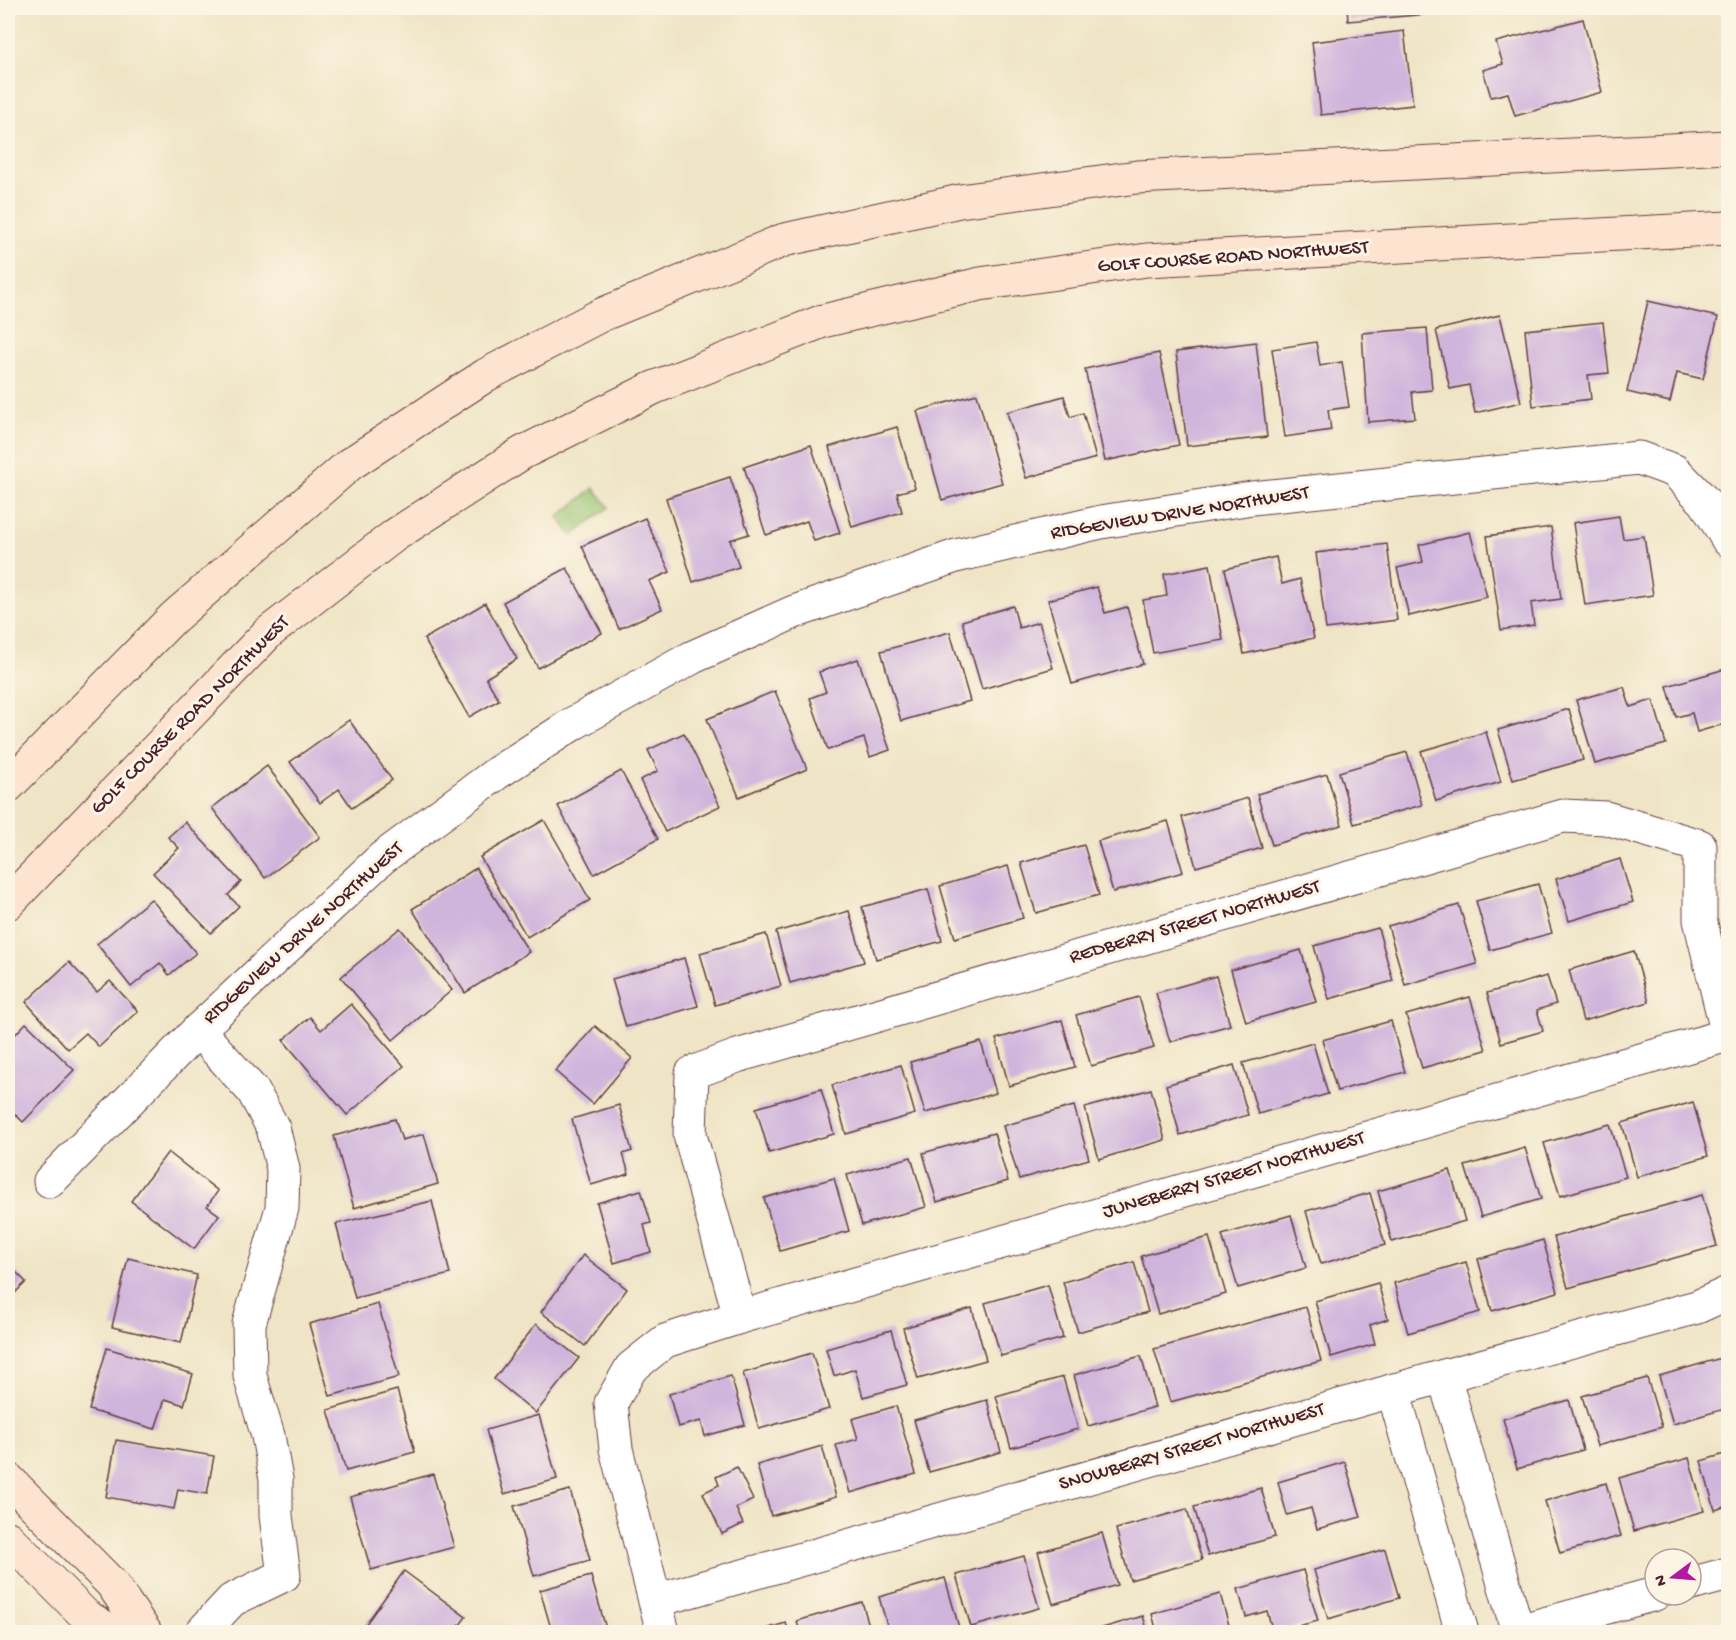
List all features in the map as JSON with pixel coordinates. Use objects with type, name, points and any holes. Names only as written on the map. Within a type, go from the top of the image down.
[{"type":"main road","points":[[8,786],[172,618],[350,464],[486,375],[591,320],[784,240],[960,201],[1137,177],[1728,147]]},
{"type":"main road","name":"GOLF COURSE ROAD NORTHWEST","points":[[8,903],[268,633],[395,535],[522,453],[653,388],[823,321],[980,284],[1148,260],[1728,228]]},
{"type":"main road","points":[[8,1479],[112,1584],[145,1632]]},
{"type":"main road","points":[[8,1538],[86,1616],[112,1632]]},
{"type":"street","name":"RIDGEVIEW DRIVE NORTHWEST","points":[[50,1181],[198,1030],[382,858],[497,773],[574,723],[693,657],[794,612],[956,556],[1101,522],[1252,498],[1639,458],[1675,471],[1705,502],[1728,540]]},
{"type":"street","name":"REDBERRY STREET NORTHWEST","points":[[740,1317],[690,1135],[692,1073],[748,1053],[1563,816],[1606,818],[1700,846],[1700,920],[1728,1035]]},
{"type":"street","points":[[198,1030],[253,1091],[273,1128],[283,1169],[282,1208],[259,1281],[249,1324],[250,1376],[276,1479],[276,1516],[284,1575],[232,1600],[202,1632]]},
{"type":"street","name":"JUNEBERRY STREET NORTHWEST","points":[[663,1632],[616,1449],[611,1403],[631,1368],[665,1341],[740,1317],[1728,1035]]},
{"type":"street","name":"SNOWBERRY STREET NORTHWEST","points":[[655,1601],[1393,1390],[1697,1307],[1728,1293]]},
{"type":"street","points":[[1444,1376],[1516,1632],[1643,1597]]},
{"type":"street","points":[[1393,1390],[1462,1632]]},
{"type":"street","points":[[1703,1581],[1728,1574]]},
{"type":"green space","points":[[594,488],[609,507],[572,536],[558,517]]},
{"type":"building","points":[[1347,8],[1428,8],[1429,14],[1348,21]]},
{"type":"building","points":[[1583,19],[1602,92],[1515,116],[1508,93],[1491,97],[1483,70],[1503,64],[1496,42]]},
{"type":"building","points":[[1404,31],[1413,105],[1321,115],[1312,42]]},
{"type":"building","points":[[1648,301],[1718,317],[1703,379],[1677,373],[1670,402],[1627,392]]},
{"type":"building","points":[[1500,315],[1521,402],[1475,413],[1469,385],[1450,389],[1436,330]]},
{"type":"building","points":[[1603,322],[1609,373],[1588,375],[1591,399],[1533,406],[1525,330]]},
{"type":"building","points":[[1427,328],[1432,390],[1412,392],[1415,418],[1368,422],[1362,333]]},
{"type":"building","points":[[1256,342],[1267,437],[1187,446],[1176,352]]},
{"type":"building","points":[[1316,342],[1320,366],[1342,362],[1349,407],[1328,410],[1331,430],[1285,437],[1272,349]]},
{"type":"building","points":[[1159,353],[1179,445],[1105,461],[1085,369]]},
{"type":"building","points":[[977,394],[1002,483],[942,500],[917,411]]},
{"type":"building","points":[[1064,396],[1070,417],[1083,413],[1096,458],[1026,478],[1007,412]]},
{"type":"building","points":[[897,427],[915,488],[897,493],[902,512],[852,527],[829,447]]},
{"type":"building","points":[[811,445],[840,533],[814,541],[807,521],[766,535],[744,467]]},
{"type":"building","points":[[730,477],[749,534],[730,540],[739,567],[693,582],[666,498]]},
{"type":"building","points":[[1619,516],[1623,539],[1644,536],[1653,595],[1585,605],[1573,523]]},
{"type":"building","points":[[645,518],[670,572],[649,581],[662,609],[619,629],[582,546]]},
{"type":"building","points":[[1551,527],[1561,599],[1531,603],[1534,625],[1501,630],[1487,536]]},
{"type":"building","points":[[1470,532],[1487,597],[1409,616],[1397,568],[1423,562],[1419,545]]},
{"type":"building","points":[[1387,544],[1397,620],[1326,629],[1316,553]]},
{"type":"building","points":[[1276,557],[1282,584],[1300,579],[1314,638],[1244,654],[1225,569]]},
{"type":"building","points":[[1210,565],[1223,640],[1153,653],[1143,600],[1167,596],[1164,574]]},
{"type":"building","points":[[567,568],[602,633],[538,668],[503,602]]},
{"type":"building","points":[[1097,587],[1105,613],[1127,607],[1143,664],[1072,684],[1048,600]]},
{"type":"building","points":[[485,603],[517,659],[486,678],[499,700],[469,717],[424,639]]},
{"type":"building","points":[[1013,606],[1019,628],[1039,622],[1053,668],[982,689],[962,621]]},
{"type":"building","points":[[950,632],[970,701],[901,721],[881,651]]},
{"type":"building","points":[[858,659],[890,750],[870,757],[864,738],[828,750],[810,698],[826,692],[819,672]]},
{"type":"building","points":[[1725,669],[1728,682],[1728,723],[1697,732],[1692,713],[1676,717],[1667,686]]},
{"type":"building","points":[[1624,687],[1630,707],[1653,700],[1666,744],[1595,764],[1576,700]]},
{"type":"building","points":[[775,691],[807,769],[739,797],[707,719]]},
{"type":"building","points":[[1569,709],[1583,760],[1513,780],[1498,730]]},
{"type":"building","points":[[349,720],[392,780],[352,808],[339,789],[320,803],[290,762]]},
{"type":"building","points":[[1486,732],[1501,782],[1436,801],[1421,751]]},
{"type":"building","points":[[684,733],[720,806],[665,832],[640,780],[658,771],[648,750]]},
{"type":"building","points":[[1407,752],[1422,805],[1354,824],[1339,772]]},
{"type":"building","points":[[267,766],[320,837],[265,878],[212,808]]},
{"type":"building","points":[[621,771],[658,839],[594,874],[558,806]]},
{"type":"building","points":[[1327,774],[1342,825],[1272,845],[1257,794]]},
{"type":"building","points":[[1248,798],[1262,848],[1196,867],[1182,817]]},
{"type":"building","points":[[544,820],[590,900],[527,937],[480,857]]},
{"type":"building","points":[[1168,821],[1183,872],[1113,892],[1098,841]]},
{"type":"building","points":[[185,822],[241,882],[228,895],[239,906],[211,933],[153,873],[179,848],[168,837]]},
{"type":"building","points":[[1084,845],[1099,895],[1036,913],[1021,863]]},
{"type":"building","points":[[1620,859],[1633,902],[1569,921],[1556,879]]},
{"type":"building","points":[[1008,866],[1023,918],[955,938],[940,886]]},
{"type":"building","points":[[476,868],[529,952],[465,993],[412,909]]},
{"type":"building","points":[[1538,884],[1552,933],[1490,950],[1476,901]]},
{"type":"building","points":[[928,889],[942,941],[876,959],[862,907]]},
{"type":"building","points":[[151,899],[196,953],[169,975],[160,963],[131,987],[97,944]]},
{"type":"building","points":[[1459,905],[1477,964],[1405,985],[1388,926]]},
{"type":"building","points":[[849,911],[864,962],[790,983],[776,932]]},
{"type":"building","points":[[400,928],[452,990],[393,1040],[341,977]]},
{"type":"building","points":[[1378,928],[1393,981],[1329,999],[1314,946]]},
{"type":"building","points":[[766,934],[781,986],[715,1005],[700,953]]},
{"type":"building","points":[[1301,950],[1316,1002],[1246,1022],[1231,970]]},
{"type":"building","points":[[1634,951],[1649,1002],[1583,1021],[1569,970]]},
{"type":"building","points":[[684,958],[698,1006],[626,1027],[612,979]]},
{"type":"building","points":[[69,962],[97,992],[110,981],[138,1011],[99,1047],[86,1033],[68,1049],[26,1002]]},
{"type":"building","points":[[1216,976],[1230,1025],[1170,1042],[1156,993]]},
{"type":"building","points":[[1547,976],[1556,1004],[1537,1010],[1543,1031],[1501,1043],[1487,993]]},
{"type":"building","points":[[1139,997],[1154,1048],[1091,1066],[1076,1015]]},
{"type":"building","points":[[1470,997],[1486,1050],[1422,1068],[1406,1015]]},
{"type":"building","points":[[351,1004],[404,1066],[347,1115],[283,1040],[310,1017],[321,1030]]},
{"type":"building","points":[[1062,1020],[1075,1067],[1009,1086],[996,1039]]},
{"type":"building","points":[[1391,1021],[1405,1072],[1337,1091],[1322,1040]]},
{"type":"building","points":[[26,1023],[74,1070],[23,1122],[8,1107],[8,1042]]},
{"type":"building","points":[[595,1026],[632,1058],[593,1104],[555,1071]]},
{"type":"building","points":[[981,1042],[996,1093],[925,1113],[910,1062]]},
{"type":"building","points":[[1313,1043],[1328,1094],[1258,1114],[1243,1063]]},
{"type":"building","points":[[901,1065],[915,1114],[846,1134],[832,1085]]},
{"type":"building","points":[[1234,1065],[1248,1115],[1180,1135],[1166,1085]]},
{"type":"building","points":[[821,1089],[834,1134],[769,1153],[756,1108]]},
{"type":"building","points":[[1151,1089],[1165,1140],[1099,1159],[1085,1108]]},
{"type":"building","points":[[1693,1102],[1708,1156],[1637,1177],[1622,1123]]},
{"type":"building","points":[[619,1105],[632,1151],[623,1154],[629,1174],[591,1185],[572,1119]]},
{"type":"building","points":[[1074,1106],[1089,1159],[1019,1179],[1003,1126]]},
{"type":"building","points":[[395,1119],[402,1140],[424,1134],[438,1184],[354,1208],[334,1136]]},
{"type":"building","points":[[1610,1124],[1626,1177],[1560,1196],[1544,1143]]},
{"type":"building","points":[[994,1133],[1008,1181],[937,1202],[923,1153]]},
{"type":"building","points":[[1525,1148],[1541,1199],[1481,1217],[1465,1166]]},
{"type":"building","points":[[168,1152],[218,1191],[207,1206],[219,1215],[194,1249],[131,1201]]},
{"type":"building","points":[[911,1157],[926,1207],[862,1225],[847,1175]]},
{"type":"building","points":[[1450,1170],[1465,1221],[1392,1242],[1378,1191]]},
{"type":"building","points":[[834,1178],[849,1231],[780,1251],[764,1198]]},
{"type":"building","points":[[641,1190],[651,1223],[644,1225],[651,1252],[614,1263],[597,1203]]},
{"type":"building","points":[[1370,1193],[1385,1245],[1321,1264],[1306,1211]]},
{"type":"building","points":[[1702,1195],[1717,1246],[1568,1288],[1554,1237]]},
{"type":"building","points":[[432,1201],[450,1274],[355,1298],[336,1224]]},
{"type":"building","points":[[1291,1215],[1306,1268],[1238,1288],[1222,1235]]},
{"type":"building","points":[[1209,1237],[1226,1294],[1158,1314],[1141,1256]]},
{"type":"building","points":[[1543,1240],[1558,1292],[1492,1311],[1478,1259]]},
{"type":"building","points":[[583,1255],[627,1289],[585,1346],[541,1312]]},
{"type":"building","points":[[128,1258],[197,1275],[181,1343],[112,1327]]},
{"type":"building","points":[[1134,1262],[1148,1312],[1078,1332],[1063,1282]]},
{"type":"building","points":[[1466,1262],[1480,1312],[1408,1333],[1394,1283]]},
{"type":"building","points":[[8,1264],[26,1282],[8,1300]]},
{"type":"building","points":[[1378,1283],[1388,1319],[1370,1325],[1375,1344],[1331,1357],[1315,1301]]},
{"type":"building","points":[[1048,1285],[1063,1338],[1001,1356],[985,1303]]},
{"type":"building","points":[[378,1304],[399,1377],[330,1396],[309,1324]]},
{"type":"building","points":[[1306,1307],[1321,1361],[1170,1402],[1154,1349]]},
{"type":"building","points":[[972,1308],[986,1360],[918,1379],[903,1328]]},
{"type":"building","points":[[536,1324],[579,1358],[536,1413],[494,1379]]},
{"type":"building","points":[[891,1330],[907,1385],[863,1397],[855,1369],[834,1376],[826,1349]]},
{"type":"building","points":[[107,1348],[193,1374],[184,1405],[165,1399],[155,1429],[89,1410]]},
{"type":"building","points":[[812,1353],[829,1409],[759,1429],[743,1373]]},
{"type":"building","points":[[1141,1356],[1155,1407],[1088,1426],[1074,1375]]},
{"type":"building","points":[[1728,1356],[1728,1408],[1673,1424],[1659,1376]]},
{"type":"building","points":[[731,1376],[745,1425],[705,1436],[701,1421],[678,1427],[669,1394]]},
{"type":"building","points":[[1063,1377],[1078,1429],[1011,1448],[996,1396]]},
{"type":"building","points":[[1647,1378],[1662,1427],[1597,1446],[1582,1396]]},
{"type":"building","points":[[397,1390],[415,1452],[346,1471],[328,1410]]},
{"type":"building","points":[[987,1400],[1001,1452],[929,1472],[914,1420]]},
{"type":"building","points":[[1569,1400],[1583,1450],[1517,1469],[1503,1419]]},
{"type":"building","points":[[896,1406],[916,1474],[850,1493],[836,1445],[858,1439],[852,1419]]},
{"type":"building","points":[[539,1415],[557,1479],[504,1494],[486,1430]]},
{"type":"building","points":[[116,1440],[214,1456],[207,1494],[178,1489],[174,1509],[106,1497]]},
{"type":"building","points":[[822,1446],[836,1497],[771,1516],[757,1465]]},
{"type":"building","points":[[1728,1453],[1728,1506],[1715,1510],[1701,1461]]},
{"type":"building","points":[[1689,1458],[1704,1511],[1634,1531],[1619,1478]]},
{"type":"building","points":[[1345,1462],[1361,1517],[1317,1529],[1311,1508],[1287,1515],[1278,1482]]},
{"type":"building","points":[[737,1467],[753,1500],[736,1508],[743,1524],[722,1534],[703,1493],[719,1485],[716,1477]]},
{"type":"building","points":[[433,1474],[454,1547],[371,1570],[350,1497]]},
{"type":"building","points":[[1606,1483],[1621,1536],[1560,1553],[1545,1501]]},
{"type":"building","points":[[1261,1488],[1275,1537],[1208,1556],[1194,1507]]},
{"type":"building","points":[[570,1490],[590,1560],[534,1576],[514,1506]]},
{"type":"building","points":[[1187,1509],[1202,1560],[1130,1580],[1116,1529]]},
{"type":"building","points":[[1102,1533],[1117,1585],[1053,1604],[1038,1552]]},
{"type":"building","points":[[1385,1549],[1399,1598],[1328,1619],[1314,1570]]},
{"type":"building","points":[[1024,1556],[1039,1608],[971,1627],[956,1575]]},
{"type":"building","points":[[1303,1570],[1318,1621],[1273,1632],[1267,1611],[1246,1617],[1238,1589]]},
{"type":"building","points":[[404,1571],[466,1617],[456,1630],[460,1632],[360,1632]]},
{"type":"building","points":[[591,1576],[607,1632],[552,1632],[540,1590]]},
{"type":"building","points":[[945,1578],[960,1631],[889,1632],[879,1597]]},
{"type":"building","points":[[1220,1594],[1231,1632],[1157,1632],[1152,1614]]},
{"type":"building","points":[[862,1602],[871,1632],[800,1632],[797,1621]]},
{"type":"building","points":[[1143,1616],[1148,1632],[1089,1632]]},
{"type":"building","points":[[786,1623],[789,1632],[754,1632]]}]
